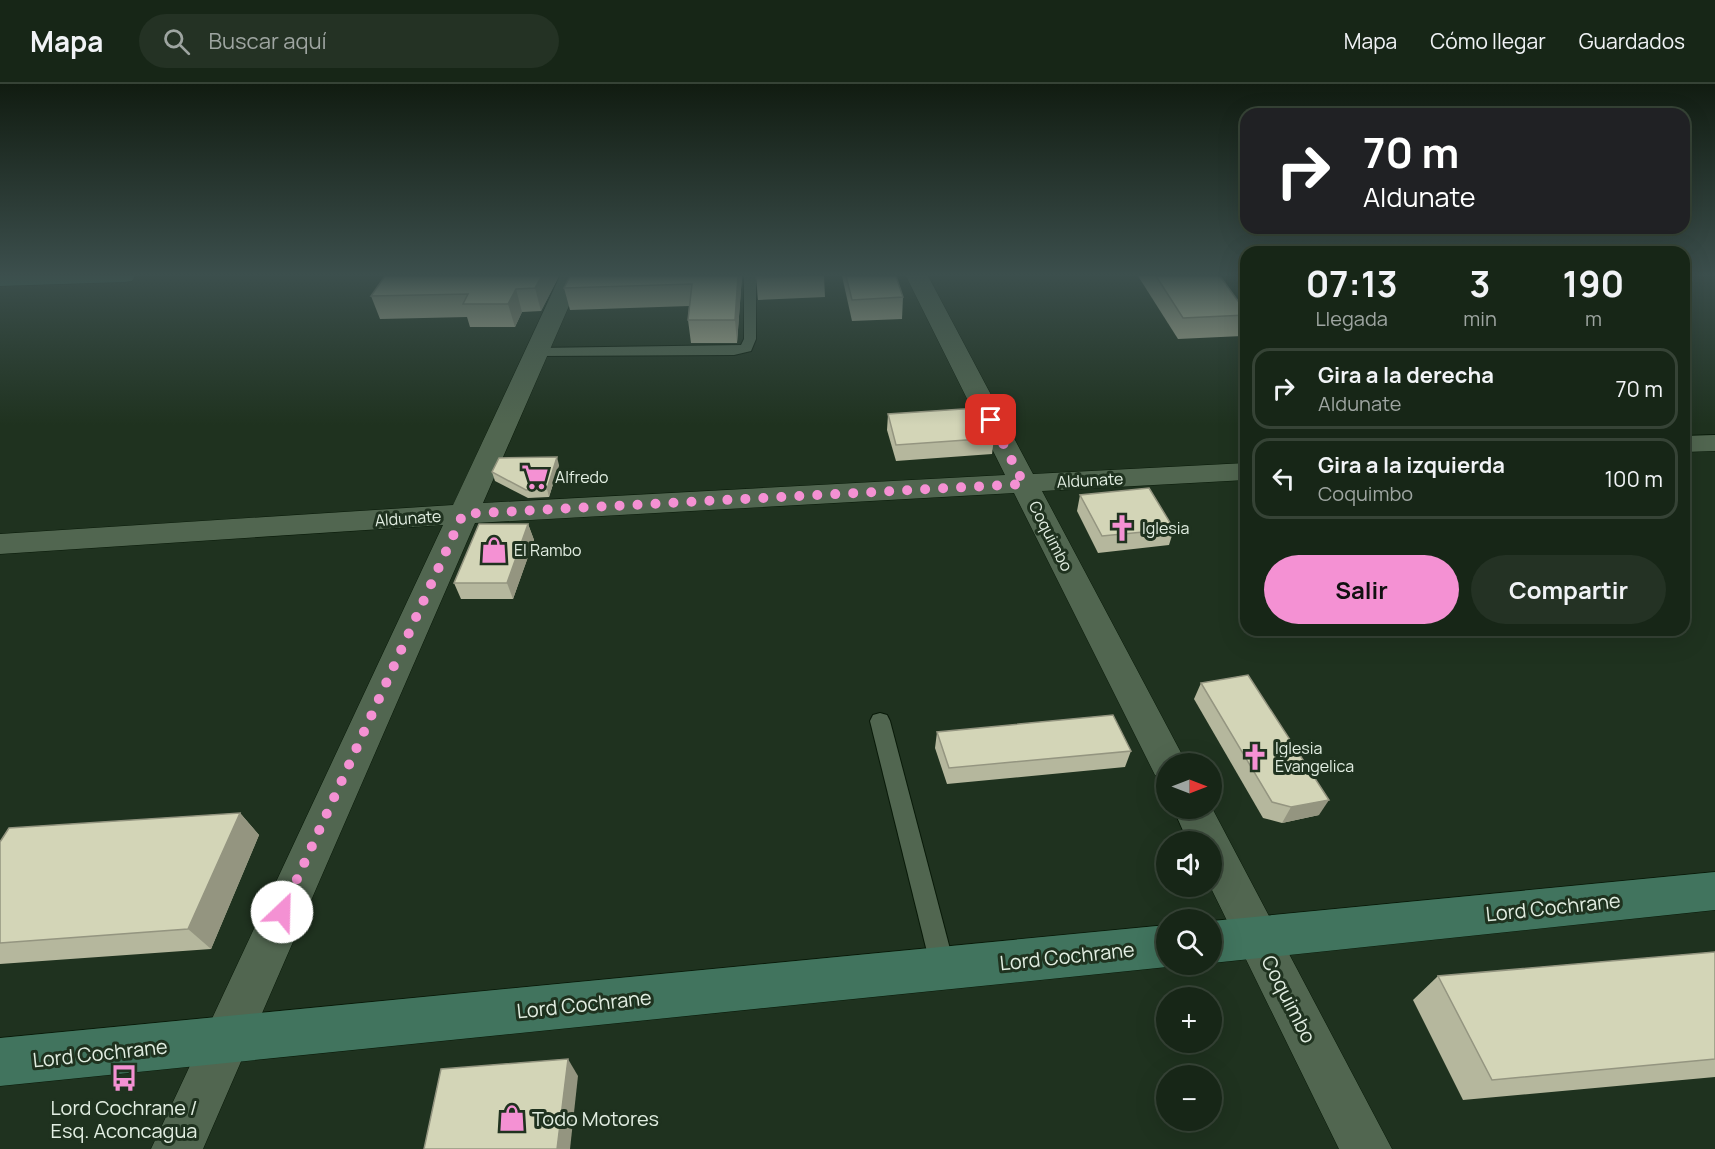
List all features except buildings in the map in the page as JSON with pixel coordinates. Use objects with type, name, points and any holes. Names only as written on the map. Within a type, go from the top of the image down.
[{"type":"street","points":[[177,1149],[224,1040],[549,326]]},
{"type":"street","name":"Coquimbo","points":[[943,326],[1162,753]]},
{"type":"street","points":[[1690,444],[1715,443]]},
{"type":"street","name":"Aldunate","points":[[0,544],[463,514],[1240,471]]},
{"type":"street","name":"Coquimbo","points":[[1222,867],[1366,1149]]},
{"type":"street","name":"Lord Cochrane","points":[[1222,941],[1715,891]]},
{"type":"street","name":"Lord Cochrane","points":[[0,1062],[1156,947]]},
{"type":"lane","points":[[537,352],[734,351],[746,348],[750,339],[750,326]]},
{"type":"lane","points":[[880,721],[943,968]]},
{"type":"place","name":"Alfredo","points":[[535,477]]},
{"type":"place","name":"Iglesia","points":[[1122,528]]},
{"type":"place","name":"El Rambo","points":[[494,550]]},
{"type":"place","name":"Iglesia Evangelica","points":[[1255,757]]},
{"type":"place","name":"Lord Cochrane / Esq. Aconcagua","points":[[124,1078]]},
{"type":"place","name":"Todo Motores","points":[[512,1118]]},
{"type":"route","points":[[282,912],[463,514],[1024,484],[991,420]]}]
